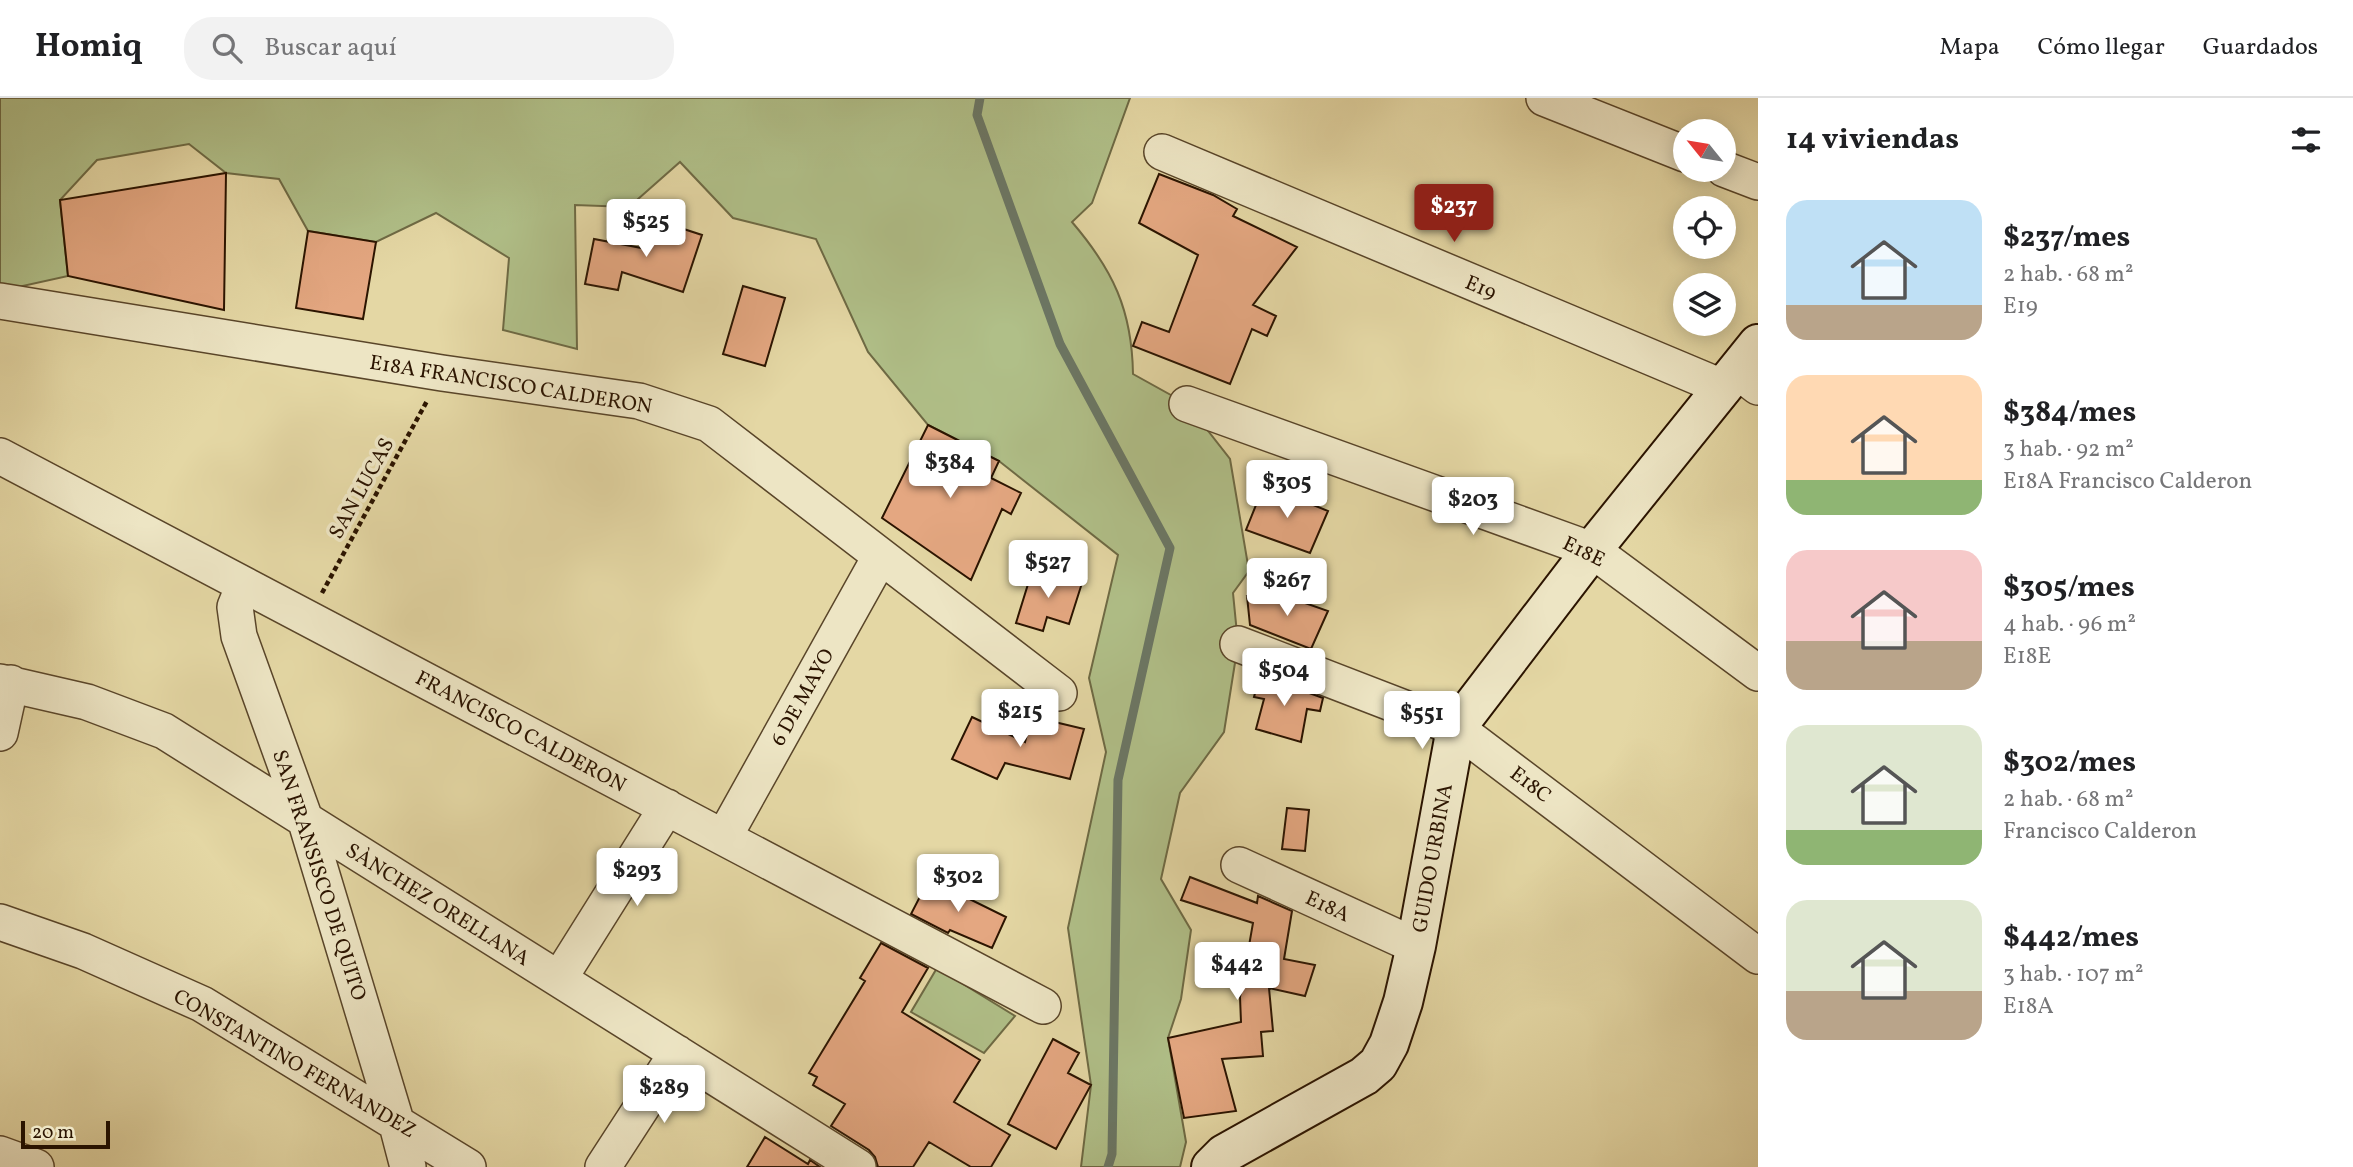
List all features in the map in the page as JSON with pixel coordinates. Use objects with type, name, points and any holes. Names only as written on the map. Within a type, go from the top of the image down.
[{"type":"street","points":[[1544,98],[1673,149]]},
{"type":"street","name":"E19","points":[[1162,152],[1744,372]]},
{"type":"street","points":[[1736,174],[1758,183]]},
{"type":"street","name":"E18A FRANCISCO CALDERON","points":[[0,301],[442,373],[639,401],[709,424],[1059,693]]},
{"type":"street","name":"GUIDO URBINA","points":[[1211,1167],[1224,1154],[1364,1076],[1378,1064],[1389,1044],[1399,1013],[1416,946],[1456,728],[1592,550],[1744,372]]},
{"type":"street","name":"E18E","points":[[1187,404],[1592,550],[1758,673]]},
{"type":"street","name":"FRANCISCO CALDERON","points":[[0,456],[1043,1006]]},
{"type":"street","name":"6 DE MAYO","points":[[724,837],[880,557]]},
{"type":"street","name":"SAN FRANSISCO DE QUITO","points":[[244,584],[235,607],[239,636],[306,822],[408,1167]]},
{"type":"street","name":"E18C","points":[[1238,644],[1456,728],[1758,956]]},
{"type":"street","points":[[0,733],[5,683]]},
{"type":"street","name":"SÀNCHEZ ORELLANA","points":[[5,683],[87,702],[164,731],[858,1167]]},
{"type":"street","points":[[559,979],[667,807]]},
{"type":"street","name":"E18A","points":[[1239,865],[1416,946]]},
{"type":"street","name":"CONSTANTINO FERNANDEZ","points":[[0,922],[83,951],[202,1004],[468,1167]]},
{"type":"street","points":[[603,1167],[677,1053]]},
{"type":"path","name":"SAN LUCAS","points":[[308,618],[442,373]]},
{"type":"green space","points":[[0,98],[1130,98],[1092,203],[1072,222],[1099,257],[1118,292],[1129,330],[1133,374],[1187,404],[1230,459],[1249,571],[1233,593],[1238,644],[1224,732],[1180,793],[1161,879],[1191,930],[1181,999],[1168,1038],[1186,1142],[1180,1167],[1081,1167],[1091,1085],[1068,928],[1106,752],[1089,678],[1118,555],[999,461],[928,425],[868,352],[816,239],[733,218],[680,162],[629,207],[575,205],[577,349],[503,330],[509,258],[436,213],[376,242],[308,231],[279,179],[226,173],[189,144],[97,160],[60,200],[68,276],[0,291]]},
{"type":"green space","points":[[937,968],[1015,1016],[984,1053],[911,1012]]},
{"type":"building","points":[[226,173],[224,310],[68,276],[60,200]]},
{"type":"building","points":[[1159,174],[1213,195],[1237,209],[1233,216],[1297,247],[1253,305],[1276,316],[1267,336],[1252,329],[1230,384],[1133,346],[1142,322],[1169,332],[1198,255],[1139,223]]},
{"type":"building","points":[[656,220],[702,235],[683,292],[622,272],[618,290],[585,284],[594,239],[647,249]]},
{"type":"building","points":[[308,231],[376,242],[363,319],[296,308]]},
{"type":"building","points":[[743,286],[785,298],[765,366],[723,354]]},
{"type":"building","points":[[928,425],[999,461],[991,478],[1021,493],[1011,514],[1002,509],[971,580],[882,518]]},
{"type":"building","points":[[1264,485],[1328,511],[1310,553],[1246,530]]},
{"type":"building","points":[[1033,568],[1082,583],[1069,624],[1047,617],[1043,631],[1016,623]]},
{"type":"building","points":[[1247,596],[1288,597],[1328,611],[1311,649],[1250,625]]},
{"type":"building","points":[[1260,675],[1323,698],[1320,711],[1307,709],[1301,742],[1256,729],[1264,699],[1254,697]]},
{"type":"building","points":[[972,717],[1025,742],[1028,730],[1039,733],[1042,719],[1084,729],[1070,779],[1005,763],[997,779],[952,759]]},
{"type":"building","points":[[1287,808],[1309,810],[1305,851],[1282,849]]},
{"type":"building","points":[[1190,877],[1257,903],[1258,896],[1292,911],[1284,959],[1315,965],[1305,996],[1269,988],[1273,1031],[1261,1032],[1263,1056],[1222,1059],[1236,1111],[1184,1118],[1168,1038],[1241,1022],[1240,997],[1253,923],[1181,900]]},
{"type":"building","points":[[929,879],[1006,917],[992,948],[950,930],[948,933],[911,914]]},
{"type":"building","points":[[881,943],[928,968],[902,1012],[980,1060],[954,1102],[1010,1135],[991,1167],[971,1167],[929,1142],[913,1167],[878,1167],[869,1150],[831,1126],[845,1104],[813,1085],[817,1077],[809,1073],[865,981],[860,978]]},
{"type":"building","points":[[1053,1039],[1079,1053],[1068,1073],[1091,1085],[1056,1149],[1008,1124]]},
{"type":"building","points":[[765,1137],[808,1164],[810,1160],[820,1167],[747,1167]]},
{"type":"waterway","points":[[980,98],[977,115],[1060,344],[1170,548],[1118,780],[1112,1154],[1108,1167]]}]
